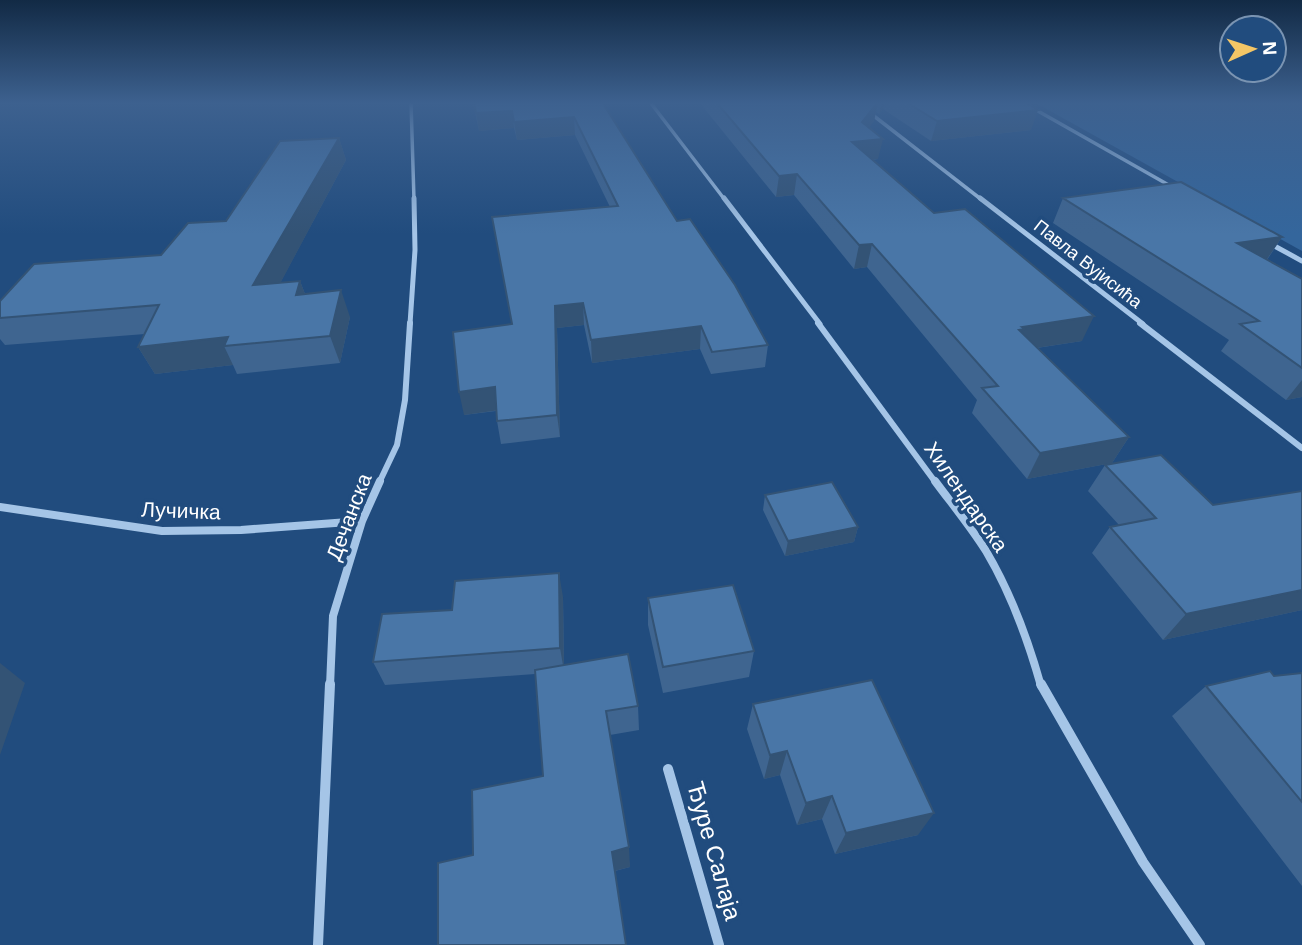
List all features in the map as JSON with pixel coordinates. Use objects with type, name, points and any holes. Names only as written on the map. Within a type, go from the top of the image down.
[{"type":"street","name":"Дечанска","points":[[318,945],[333,615],[362,521],[397,445],[405,400],[415,250],[412,146]]},
{"type":"street","name":"Хилендарска","points":[[684,146],[810,311],[985,550],[1004,584],[1031,649],[1042,689],[1143,862],[1199,945]]},
{"type":"street","name":"Павла Вујисића","points":[[913,146],[1302,448]]},
{"type":"street","points":[[1100,146],[1181,192]]},
{"type":"street","points":[[1266,241],[1302,261]]},
{"type":"street","name":"Лучичка","points":[[0,508],[162,531],[241,530],[362,521]]},
{"type":"street","name":"Ђуре Салаја","points":[[668,769],[719,945]]},
{"type":"shaded area","points":[[1113,146],[1302,146],[1302,251]]},
{"type":"building","points":[[277,146],[334,146],[253,285],[300,281],[296,295],[341,290],[330,336],[224,346],[228,337],[138,347],[159,305],[0,318],[0,301],[34,264],[161,255],[188,223],[226,221]]},
{"type":"building","points":[[588,146],[630,146],[677,221],[690,219],[735,285],[768,345],[712,352],[701,326],[591,340],[583,303],[555,306],[557,415],[497,421],[495,387],[459,392],[453,332],[512,324],[492,217],[618,206]]},
{"type":"building","points":[[754,146],[857,146],[934,213],[965,209],[1094,316],[1022,327],[1025,329],[1019,330],[1129,437],[1040,453],[982,388],[998,386],[872,244],[859,245],[797,174],[779,176]]},
{"type":"building","points":[[1181,182],[1282,237],[1237,243],[1302,279],[1302,368],[1240,324],[1259,321],[1063,198]]},
{"type":"building","points":[[1161,455],[1213,505],[1302,491],[1302,590],[1186,614],[1110,527],[1156,518],[1105,465]]},
{"type":"building","points":[[832,482],[858,527],[788,541],[765,495]]},
{"type":"building","points":[[559,573],[560,648],[373,662],[382,614],[452,610],[455,581]]},
{"type":"building","points":[[733,585],[754,651],[663,667],[648,598]]},
{"type":"building","points":[[628,654],[638,706],[606,711],[629,847],[612,852],[626,945],[438,945],[438,863],[473,855],[472,790],[543,776],[535,670]]},
{"type":"building","points":[[1270,671],[1274,676],[1302,673],[1302,802],[1206,686]]},
{"type":"building","points":[[872,680],[934,813],[846,833],[832,796],[806,803],[787,751],[770,755],[753,704]]}]
